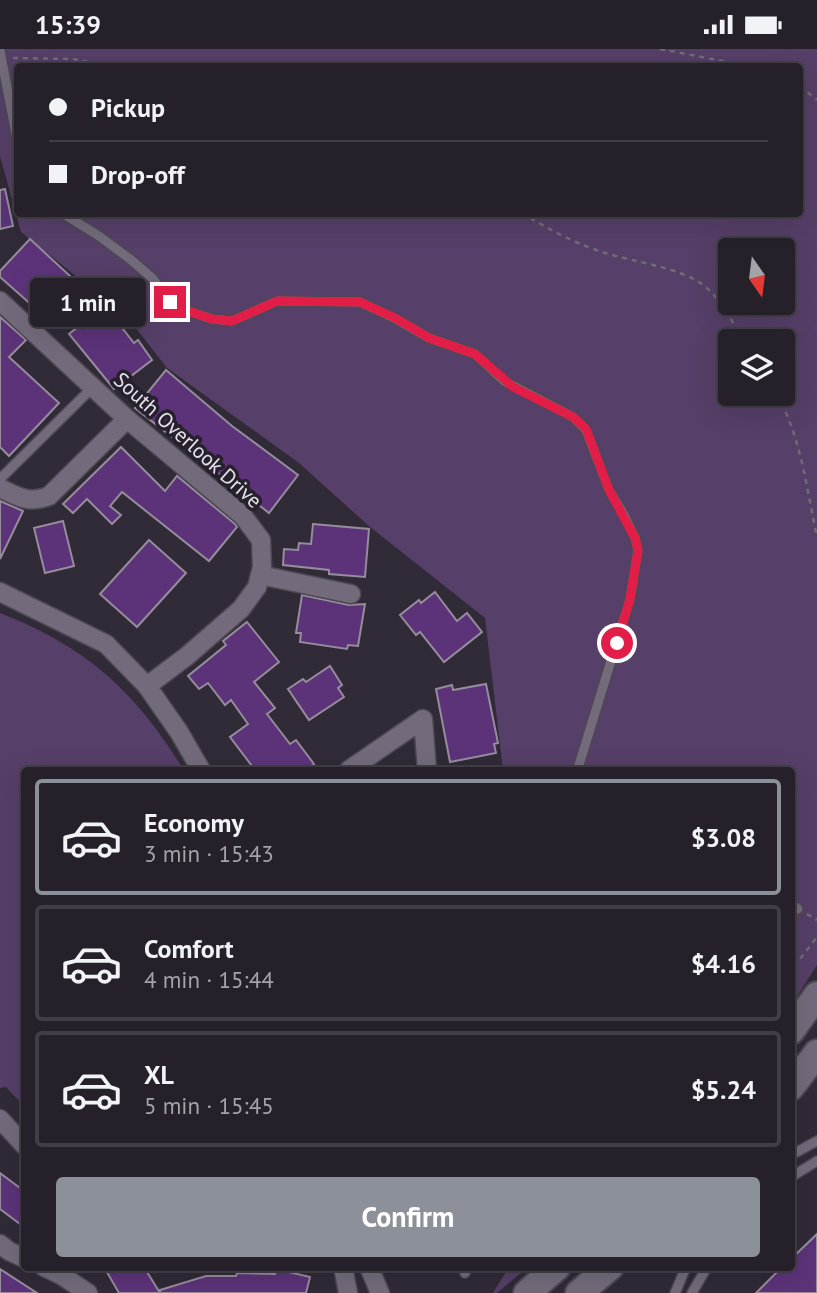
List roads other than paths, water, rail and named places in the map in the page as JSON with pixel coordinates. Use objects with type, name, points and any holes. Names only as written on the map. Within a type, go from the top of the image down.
[{"type":"main road","points":[[795,1025],[817,995]]},
{"type":"main road","points":[[795,1082],[817,1053]]},
{"type":"main road","points":[[527,1293],[552,1271]]},
{"type":"main road","points":[[579,1293],[605,1271]]},
{"type":"street","name":"South Overlook Drive","points":[[0,301],[127,419],[243,516],[261,540],[262,567],[257,587],[241,609],[187,656],[147,686]]},
{"type":"street","points":[[0,488],[23,499],[36,501],[49,496],[127,419]]},
{"type":"street","points":[[260,575],[351,594]]},
{"type":"street","points":[[0,592],[106,643],[147,686],[199,767]]},
{"type":"street","points":[[353,767],[423,719],[426,767]]},
{"type":"street","points":[[0,1119],[21,1142]]},
{"type":"street","points":[[0,1244],[21,1257]]},
{"type":"street","points":[[63,1271],[88,1293]]},
{"type":"street","points":[[344,1271],[348,1293]]},
{"type":"street","points":[[371,1271],[380,1293]]},
{"type":"lane","points":[[0,51],[14,124]]},
{"type":"lane","points":[[68,217],[130,259],[152,278],[170,302],[188,311],[212,319],[232,321],[277,301],[360,302],[429,338],[475,354],[513,387],[573,417],[586,429],[609,490],[635,538],[638,550],[630,599],[579,767]]},
{"type":"lane","points":[[0,479],[93,387]]},
{"type":"lane","points":[[795,1153],[817,1141]]},
{"type":"lane","points":[[795,1175],[817,1161]]},
{"type":"lane","points":[[675,1293],[684,1271]]},
{"type":"lane","points":[[692,1293],[704,1271]]}]
